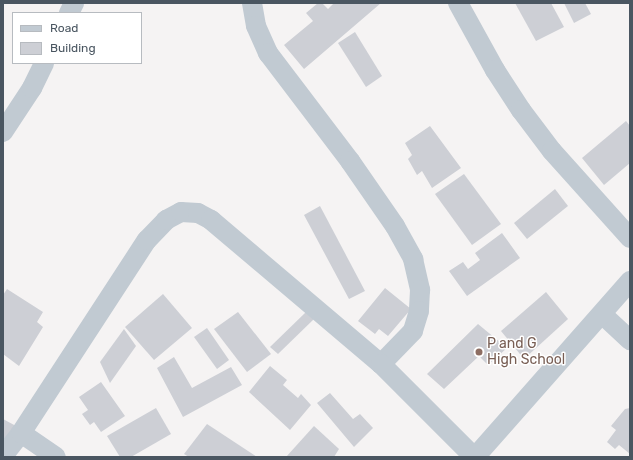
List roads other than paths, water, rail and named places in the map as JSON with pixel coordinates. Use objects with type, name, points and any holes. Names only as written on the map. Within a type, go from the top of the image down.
[{"type":"street","points":[[70,12],[74,3]]},
{"type":"street","points":[[252,3],[256,26],[268,53],[350,162],[395,226],[413,259],[420,290],[419,311],[413,331],[381,364]]},
{"type":"street","points":[[458,3],[495,70],[521,110],[552,151],[630,238]]},
{"type":"street","points":[[3,132],[32,88],[44,64]]},
{"type":"street","points":[[3,456],[21,433],[147,240],[166,220],[181,212],[198,213],[211,220],[381,364],[475,457],[602,315],[630,281]]},
{"type":"street","points":[[602,315],[630,340]]},
{"type":"street","points":[[21,433],[56,457]]},
{"type":"place","name":"P and G High School","points":[[479,352]]}]
